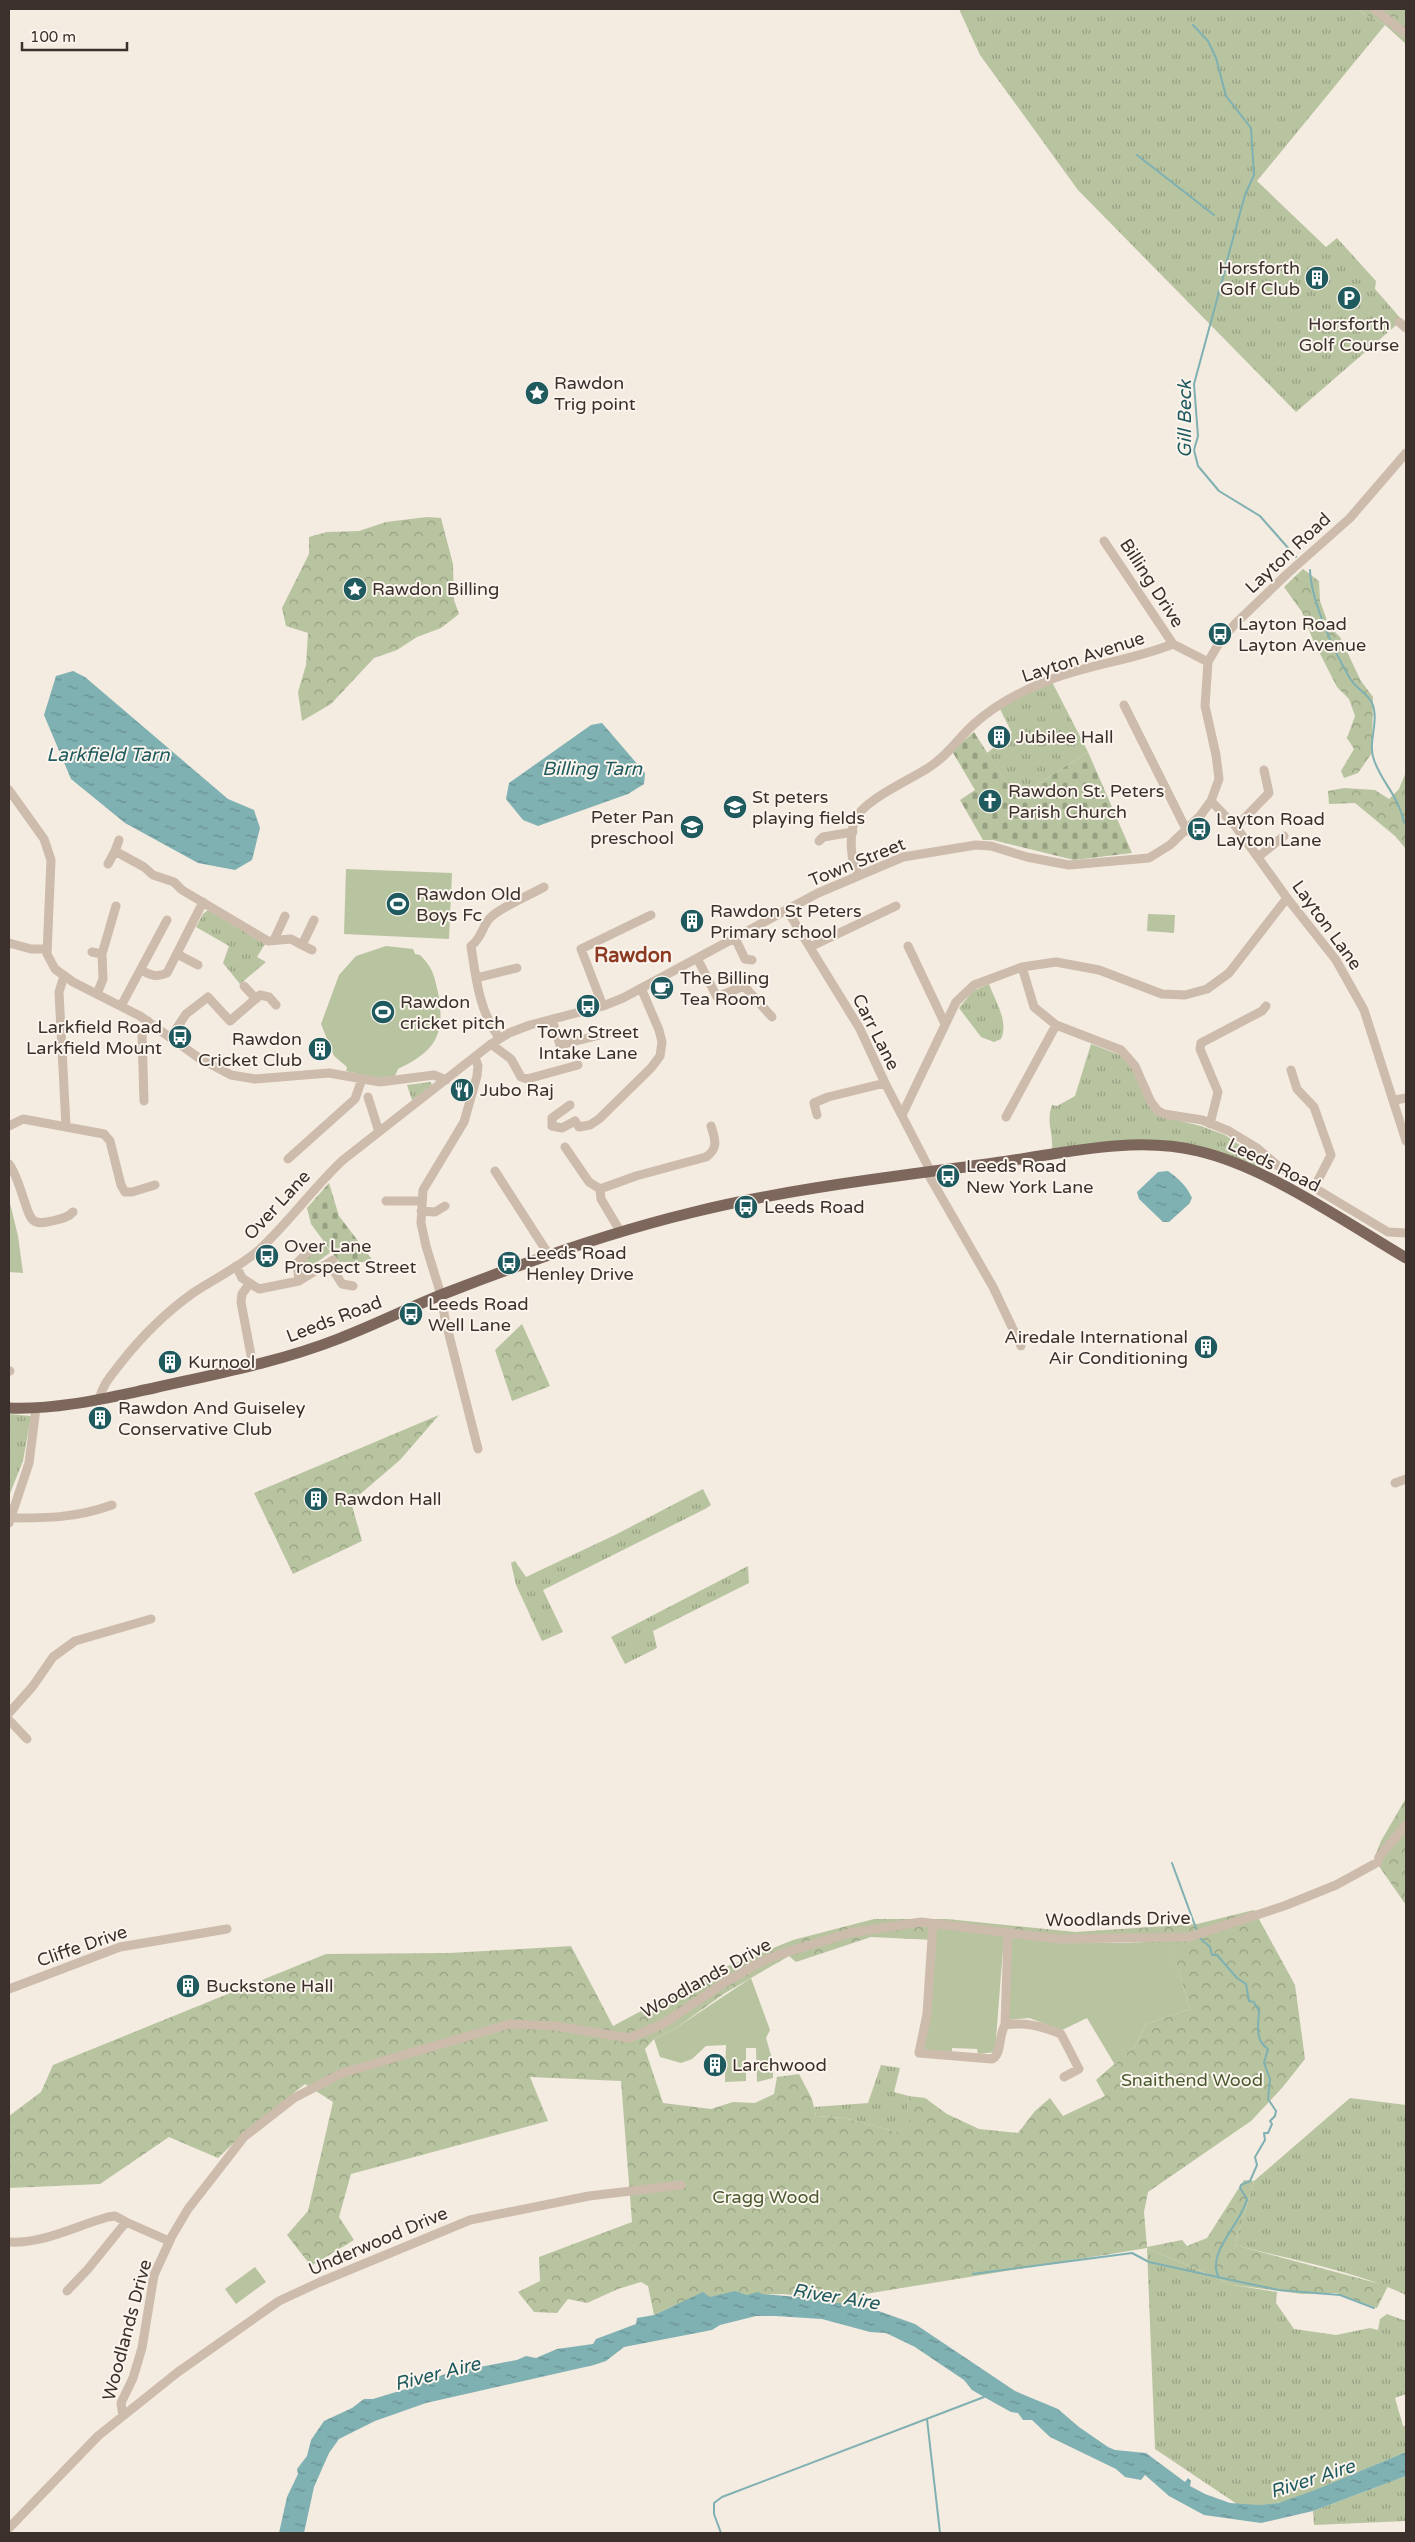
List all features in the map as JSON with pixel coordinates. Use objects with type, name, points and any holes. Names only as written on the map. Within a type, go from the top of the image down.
[{"type":"main road","name":"Leeds Road","points":[[9,1408],[36,1408],[99,1400],[253,1366],[338,1339],[441,1295],[548,1254],[620,1231],[745,1200],[1097,1149],[1131,1146],[1174,1146],[1208,1154],[1248,1168],[1324,1209],[1406,1258]]},
{"type":"street","points":[[1374,9],[1406,34]]},
{"type":"street","name":"Layton Road","points":[[1211,801],[1219,779],[1219,771],[1205,706],[1208,662],[1219,643],[1235,624],[1350,518],[1406,453]]},
{"type":"street","name":"Billing Drive","points":[[1104,541],[1173,644]]},
{"type":"street","name":"Layton Avenue","points":[[859,875],[852,866],[853,832],[855,820],[865,808],[891,788],[929,768],[948,754],[973,724],[1004,701],[1044,682],[1173,644],[1208,662]]},
{"type":"street","points":[[1124,705],[1187,831]]},
{"type":"street","points":[[1236,827],[1269,793],[1264,770]]},
{"type":"street","points":[[9,790],[30,816],[44,840],[52,860],[47,949],[50,964],[64,976],[148,1021],[216,1068],[244,1078],[329,1074],[380,1082],[434,1075],[446,1080]]},
{"type":"street","name":"Layton Lane","points":[[1211,801],[1236,827],[1287,898],[1336,960],[1364,1010],[1406,1141]]},
{"type":"street","name":"Town Street","points":[[446,1080],[495,1041],[530,1025],[603,1006],[641,988],[787,910],[859,875],[903,857],[976,846],[991,846],[1027,857],[1069,865],[1149,858],[1170,845],[1187,831],[1211,801]]},
{"type":"street","points":[[819,841],[823,837],[853,832]]},
{"type":"street","points":[[1258,857],[1284,836]]},
{"type":"street","points":[[108,864],[119,840]]},
{"type":"street","points":[[115,851],[144,867],[153,875],[174,882],[182,890],[268,941],[291,939],[312,950]]},
{"type":"street","points":[[544,887],[488,919],[479,940],[471,946],[481,1005],[495,1041],[511,1059],[521,1077],[527,1079],[578,1065]]},
{"type":"street","points":[[902,1115],[956,1002],[968,989],[1022,966],[1040,963],[1070,963],[1099,970],[1162,994],[1195,994],[1219,983],[1229,973],[1287,898]]},
{"type":"street","points":[[142,970],[152,976],[159,976],[167,972],[203,902]]},
{"type":"street","points":[[97,994],[103,978],[102,954],[116,906]]},
{"type":"street","points":[[810,947],[896,906]]},
{"type":"street","name":"Carr Lane","points":[[787,910],[860,1030],[884,1083],[902,1115],[929,1172],[993,1286],[1021,1346]]},
{"type":"street","points":[[603,1006],[581,949],[651,915]]},
{"type":"street","points":[[274,940],[285,916]]},
{"type":"street","points":[[121,1006],[142,970],[167,920]]},
{"type":"street","points":[[302,945],[314,920]]},
{"type":"street","points":[[735,938],[745,959],[752,960]]},
{"type":"street","points":[[9,943],[31,949],[47,949]]},
{"type":"street","points":[[908,946],[945,1024]]},
{"type":"street","points":[[92,952],[102,954]]},
{"type":"street","points":[[177,954],[198,964]]},
{"type":"street","points":[[697,958],[717,997],[744,986],[772,1017]]},
{"type":"street","points":[[1022,966],[1034,1007],[1056,1025],[1121,1050],[1135,1066],[1151,1102],[1158,1111],[1210,1124],[1229,1131],[1257,1148],[1278,1166],[1388,1232],[1406,1233]]},
{"type":"street","points":[[476,978],[517,968]]},
{"type":"street","points":[[64,976],[59,992],[66,1126]]},
{"type":"street","points":[[244,986],[256,999]]},
{"type":"street","points":[[570,1105],[552,1118],[551,1124],[558,1128],[575,1121],[578,1130],[590,1125],[599,1120],[651,1068],[660,1056],[662,1042],[659,1030],[641,988]]},
{"type":"street","points":[[171,1037],[186,1014],[208,997],[230,1021],[260,995],[270,997],[276,1005]]},
{"type":"street","points":[[1210,1124],[1218,1092],[1200,1049],[1201,1043],[1262,1011],[1266,1006]]},
{"type":"street","points":[[552,1019],[560,1045],[608,1033]]},
{"type":"street","points":[[144,1101],[142,1035],[148,1021]]},
{"type":"street","points":[[1006,1117],[1056,1025]]},
{"type":"street","points":[[476,1057],[477,1076],[464,1122],[423,1190],[421,1211],[426,1246],[441,1295],[444,1319],[478,1449]]},
{"type":"street","points":[[1291,1070],[1297,1089],[1314,1107],[1331,1155],[1314,1188]]},
{"type":"street","points":[[288,1159],[350,1104],[357,1095],[362,1079]]},
{"type":"street","name":"Over Lane","points":[[99,1400],[102,1388],[134,1346],[163,1317],[194,1292],[258,1250],[280,1229],[320,1181],[446,1080]]},
{"type":"street","points":[[817,1114],[814,1103],[884,1083]]},
{"type":"street","points":[[368,1097],[379,1132]]},
{"type":"street","points":[[1394,1100],[1406,1098]]},
{"type":"street","points":[[9,1126],[23,1119],[66,1126],[107,1136],[121,1185],[126,1192],[155,1186]]},
{"type":"street","points":[[600,1189],[636,1176],[706,1157],[713,1151],[716,1143],[711,1126]]},
{"type":"street","points":[[565,1147],[589,1182],[600,1189]]},
{"type":"street","points":[[9,1164],[15,1171],[23,1190],[28,1212],[33,1220],[43,1223],[69,1216],[73,1212]]},
{"type":"street","points":[[495,1171],[548,1254]]},
{"type":"street","points":[[600,1189],[601,1199],[620,1231]]},
{"type":"street","points":[[386,1201],[421,1201]]},
{"type":"street","points":[[421,1211],[435,1212],[445,1206]]},
{"type":"street","points":[[299,1280],[297,1263],[310,1250]]},
{"type":"street","points":[[236,1266],[242,1278],[259,1290],[299,1280],[331,1262],[342,1284],[353,1286]]},
{"type":"street","points":[[250,1283],[242,1294],[241,1302],[253,1366]]},
{"type":"street","points":[[36,1408],[29,1463],[9,1520],[62,1518],[91,1513],[112,1505]]},
{"type":"street","points":[[1395,1482],[1406,1479]]},
{"type":"street","points":[[9,1713],[33,1686],[53,1657],[75,1641],[151,1620]]},
{"type":"street","points":[[9,1720],[27,1739]]},
{"type":"street","name":"Woodlands Drive","points":[[9,2528],[98,2436],[123,2416],[121,2403],[133,2378],[142,2348],[154,2275],[169,2241],[188,2208],[244,2137],[294,2098],[342,2073],[510,2024],[556,2026],[629,2038],[662,2024],[724,1983],[780,1954],[850,1933],[921,1922],[1058,1939],[1198,1934],[1284,1906],[1336,1885],[1378,1862],[1379,1857],[1406,1825]]},
{"type":"street","points":[[933,1924],[927,2014],[919,2053],[992,2059],[999,2054],[999,2034],[1005,2025],[1008,1933]]},
{"type":"street","name":"Cliffe Drive","points":[[9,1989],[120,1947],[226,1929]]},
{"type":"street","points":[[1005,2025],[1023,2023],[1037,2025],[1061,2034],[1079,2069],[1064,2078]]},
{"type":"street","name":"Underwood Drive","points":[[123,2416],[178,2372],[279,2301],[320,2282],[470,2220],[588,2196],[681,2185]]},
{"type":"street","points":[[9,2242],[45,2239],[69,2229],[113,2216],[169,2241]]},
{"type":"street","points":[[67,2291],[126,2222]]},
{"type":"green space","name":"Horsforth Golf Course","points":[[959,9],[1356,9],[1385,25],[1257,181],[1326,247],[1337,238],[1376,281],[1375,289],[1402,320],[1296,412],[1078,190],[980,55]]},
{"type":"green space","points":[[1356,9],[1406,9],[1406,44],[1385,25]]},
{"type":"green space","points":[[427,517],[441,518],[453,564],[454,600],[459,614],[441,628],[417,637],[397,650],[374,658],[331,704],[302,721],[298,692],[306,665],[308,633],[286,626],[282,608],[309,554],[309,537],[327,532],[359,531],[386,522]]},
{"type":"green space","points":[[1303,569],[1319,581],[1320,601],[1329,626],[1340,637],[1361,681],[1373,697],[1372,753],[1358,773],[1344,778],[1341,771],[1354,749],[1347,738],[1355,716],[1349,699],[1337,687],[1313,640],[1302,612],[1284,587]]},
{"type":"green space","points":[[1051,680],[1088,752],[1016,798],[987,753],[1012,733],[998,705]]},
{"type":"green space","points":[[974,732],[1016,798],[1088,752],[1132,853],[1074,860],[993,840],[983,840],[960,800],[975,790],[952,751]]},
{"type":"green space","points":[[1406,772],[1406,849],[1395,836],[1355,803],[1329,804],[1328,791],[1344,788],[1375,790],[1389,799],[1399,789]]},
{"type":"green space","name":"Rawdon Old Boys Fc","points":[[346,869],[452,873],[449,939],[344,934]]},
{"type":"green space","points":[[208,910],[265,944],[257,957],[266,962],[240,984],[223,963],[229,946],[196,927],[203,914]]},
{"type":"green space","points":[[1148,914],[1175,915],[1174,933],[1147,931]]},
{"type":"green space","name":"Rawdon cricket pitch","points":[[386,946],[413,949],[415,954],[420,955],[428,964],[434,976],[438,992],[440,1019],[439,1030],[429,1048],[398,1069],[395,1076],[377,1078],[346,1071],[347,1067],[334,1056],[321,1024],[339,975],[356,956]]},
{"type":"green space","points":[[989,984],[1000,1011],[1003,1025],[1001,1039],[994,1042],[981,1037],[959,1008],[973,991]]},
{"type":"green space","points":[[1091,1044],[1123,1056],[1131,1064],[1149,1106],[1156,1115],[1201,1126],[1225,1135],[1266,1163],[1261,1169],[1207,1149],[1158,1141],[1108,1142],[1052,1149],[1050,1111],[1052,1105],[1057,1106],[1075,1096]]},
{"type":"green space","points":[[431,1082],[432,1086],[412,1100],[407,1085]]},
{"type":"green space","points":[[329,1183],[339,1216],[374,1262],[339,1262],[311,1224],[307,1208]]},
{"type":"green space","points":[[9,1199],[18,1236],[23,1273],[9,1272]]},
{"type":"green space","points":[[324,1243],[331,1252],[302,1273],[300,1263]]},
{"type":"green space","points":[[522,1324],[550,1386],[512,1401],[495,1350]]},
{"type":"green space","points":[[9,1414],[31,1416],[23,1461],[9,1496]]},
{"type":"green space","points":[[439,1415],[400,1460],[351,1502],[362,1541],[293,1574],[254,1493]]},
{"type":"green space","points":[[703,1489],[711,1505],[705,1509],[543,1590],[563,1632],[542,1641],[516,1585],[511,1563],[515,1561],[526,1577],[617,1534]]},
{"type":"green space","points":[[748,1566],[749,1583],[653,1631],[657,1648],[625,1664],[611,1637]]},
{"type":"green space","points":[[1406,1798],[1406,1905],[1374,1859],[1381,1841]]},
{"type":"green space","points":[[1254,1910],[1295,1985],[1305,2059],[1282,2088],[1251,2121],[1148,2192],[1144,2212],[1147,2247],[1182,2240],[1187,2246],[1207,2238],[1244,2180],[1254,2181],[1235,2245],[1388,2286],[1377,2308],[1336,2293],[1302,2294],[1233,2285],[1147,2248],[859,2295],[857,2305],[827,2303],[822,2299],[784,2294],[747,2295],[735,2292],[675,2305],[654,2315],[648,2286],[641,2282],[618,2289],[587,2303],[568,2299],[557,2313],[534,2312],[518,2292],[540,2281],[539,2257],[632,2222],[621,2081],[530,2077],[548,2121],[351,2174],[339,2217],[354,2240],[311,2266],[287,2235],[308,2211],[333,2102],[305,2084],[245,2132],[218,2158],[169,2137],[100,2184],[9,2188],[9,2116],[41,2092],[53,2065],[326,1954],[450,1953],[571,1946],[613,2026],[718,1970],[793,1940],[874,1919],[947,1919],[1075,1932],[1197,1924]],"holes":[[[871,1937],[934,1940],[1012,1937],[1170,1944],[1190,2009],[1146,2024],[1135,2046],[1096,2080],[1105,2096],[1063,2116],[1050,2098],[1035,2111],[1018,2133],[979,2129],[947,2114],[925,2098],[909,2096],[907,2110],[910,2123],[897,2132],[844,2118],[816,2116],[812,2099],[799,2074],[777,2077],[774,2094],[755,2103],[733,2102],[711,2109],[663,2103],[645,2049],[654,2039],[676,2028],[725,1993],[789,1956],[796,1962]]]},
{"type":"green space","points":[[936,1928],[1004,1936],[995,2052],[978,2054],[977,2049],[952,2048],[952,2053],[925,2051],[922,2047]]},
{"type":"green space","points":[[1012,1937],[1061,1943],[1170,1943],[1190,2009],[1146,2024],[1135,2046],[1115,2065],[1087,2018],[1062,2030],[1029,2018],[1007,2020]]},
{"type":"green space","points":[[751,1978],[770,2030],[766,2038],[773,2062],[773,2078],[757,2082],[756,2048],[746,2048],[746,2081],[725,2082],[726,2045],[706,2046],[692,2059],[681,2063],[660,2057],[654,2039],[676,2028]]},
{"type":"green space","points":[[881,2065],[900,2068],[894,2092],[909,2096],[907,2110],[911,2123],[897,2132],[844,2118],[816,2116],[814,2107],[868,2103]]},
{"type":"green space","points":[[1350,2098],[1406,2105],[1406,2295],[1344,2272],[1235,2245],[1254,2181]]},
{"type":"green space","points":[[1147,2248],[1233,2285],[1277,2292],[1276,2303],[1294,2329],[1336,2335],[1370,2328],[1378,2330],[1380,2319],[1387,2314],[1406,2321],[1406,2394],[1395,2398],[1403,2426],[1406,2426],[1406,2452],[1294,2499],[1273,2504],[1251,2505],[1237,2504],[1155,2449]]},
{"type":"green space","points":[[255,2267],[266,2282],[236,2304],[225,2289]]},
{"type":"green space","points":[[1406,2476],[1406,2521],[1314,2525],[1313,2511]]},
{"type":"water","name":"Larkfield Tarn","points":[[73,671],[85,677],[228,799],[254,810],[260,828],[252,860],[235,870],[198,863],[125,823],[71,779],[44,715],[56,676]]},
{"type":"water","name":"Billing Tarn","points":[[602,723],[645,773],[644,784],[628,794],[538,826],[523,820],[506,799],[509,783],[591,725]]},
{"type":"water","points":[[1168,1171],[1182,1183],[1192,1198],[1189,1204],[1169,1222],[1163,1222],[1139,1199],[1137,1192],[1158,1172]]},
{"type":"water","name":"River Aire","points":[[735,2291],[747,2295],[758,2292],[762,2294],[822,2299],[827,2303],[847,2303],[873,2309],[915,2324],[1015,2391],[1058,2409],[1079,2427],[1108,2447],[1115,2450],[1146,2453],[1185,2482],[1188,2478],[1191,2481],[1190,2486],[1230,2503],[1259,2505],[1278,2503],[1310,2492],[1406,2452],[1406,2476],[1313,2511],[1261,2523],[1204,2515],[1169,2496],[1145,2475],[1141,2480],[1125,2477],[1116,2469],[1050,2437],[1032,2420],[1023,2420],[1018,2413],[1011,2412],[972,2390],[964,2380],[915,2347],[886,2333],[870,2332],[822,2319],[756,2316],[720,2325],[712,2330],[624,2347],[606,2361],[594,2365],[426,2403],[375,2421],[339,2439],[329,2453],[314,2487],[304,2533],[279,2533],[287,2497],[298,2474],[297,2469],[307,2456],[311,2440],[324,2421],[352,2408],[364,2399],[373,2399],[406,2389],[448,2373],[517,2360],[526,2356],[536,2358],[557,2349],[593,2344],[596,2339],[636,2324],[637,2318],[654,2315],[703,2292],[710,2297]]},
{"type":"waterway","name":"Gill Beck","points":[[1193,25],[1208,41],[1216,58],[1226,96],[1251,128],[1254,175],[1245,195],[1226,264]]},
{"type":"waterway","points":[[1137,155],[1214,215]]},
{"type":"waterway","name":"Gill Beck","points":[[1225,270],[1194,384],[1198,436],[1194,450],[1198,466],[1219,491],[1260,516],[1296,557]]},
{"type":"waterway","name":"Gill Beck","points":[[1310,570],[1311,583],[1319,612],[1331,642],[1351,680],[1372,703],[1375,717],[1372,753],[1377,768],[1398,804],[1406,823]]},
{"type":"waterway","points":[[1172,1863],[1197,1931]]},
{"type":"waterway","points":[[1200,1938],[1210,1947],[1212,1955],[1217,1955],[1237,1978],[1246,1984],[1249,2001],[1254,2002],[1259,2012],[1259,2037],[1268,2049],[1264,2063],[1270,2079],[1268,2099],[1276,2111],[1275,2116],[1270,2121],[1272,2124],[1268,2133],[1264,2133],[1265,2140],[1255,2157],[1257,2165],[1250,2181],[1241,2185],[1240,2188],[1247,2199],[1239,2218],[1220,2248],[1216,2268],[1219,2278]]},
{"type":"waterway","points":[[973,2274],[1132,2253],[1149,2262],[1279,2290],[1340,2295],[1374,2308]]},
{"type":"waterway","points":[[721,2533],[714,2514],[714,2503],[722,2497],[984,2397]]},
{"type":"waterway","points":[[927,2419],[940,2533]]},
{"type":"place","name":"Horsforth Golf Club","points":[[1317,278]]},
{"type":"place","name":"Horsforth Golf Course","points":[[1349,298]]},
{"type":"place","name":"Rawdon Trig point","points":[[537,393]]},
{"type":"place","name":"Rawdon Billing","points":[[355,589]]},
{"type":"place","name":"Layton Road Layton Avenue","points":[[1220,634]]},
{"type":"place","name":"Jubilee Hall","points":[[999,737]]},
{"type":"place","name":"Rawdon St. Peters Parish Church","points":[[990,801]]},
{"type":"place","name":"St peters playing fields","points":[[735,807]]},
{"type":"place","name":"Peter Pan preschool","points":[[692,827]]},
{"type":"place","name":"Layton Road Layton Lane","points":[[1199,829]]},
{"type":"place","name":"Rawdon Old Boys Fc","points":[[398,904]]},
{"type":"place","name":"Rawdon St Peters Primary school","points":[[692,921]]},
{"type":"place","name":"The Billing Tea Room","points":[[662,988]]},
{"type":"place","name":"Town Street Intake Lane","points":[[588,1006]]},
{"type":"place","name":"Rawdon cricket pitch","points":[[383,1012]]},
{"type":"place","name":"Larkfield Road Larkfield Mount","points":[[180,1037]]},
{"type":"place","name":"Rawdon Cricket Club","points":[[320,1049]]},
{"type":"place","name":"Jubo Raj","points":[[462,1090]]},
{"type":"place","name":"Leeds Road New York Lane","points":[[948,1176]]},
{"type":"place","name":"Leeds Road","points":[[746,1207]]},
{"type":"place","name":"Over Lane Prospect Street","points":[[267,1256]]},
{"type":"place","name":"Leeds Road Henley Drive","points":[[509,1263]]},
{"type":"place","name":"Leeds Road Well Lane","points":[[411,1314]]},
{"type":"place","name":"Airedale International Air Conditioning","points":[[1206,1347]]},
{"type":"place","name":"Kurnool","points":[[170,1362]]},
{"type":"place","name":"Rawdon And Guiseley Conservative Club","points":[[100,1418]]},
{"type":"place","name":"Rawdon Hall","points":[[316,1499]]},
{"type":"place","name":"Buckstone Hall","points":[[188,1986]]},
{"type":"place","name":"Larchwood","points":[[715,2065]]},
{"type":"district","name":"Rawdon","points":[[633,955]]},
{"type":"park label","name":"Snaithend Wood","points":[[1192,2080]]},
{"type":"park label","name":"Cragg Wood","points":[[766,2197]]}]
